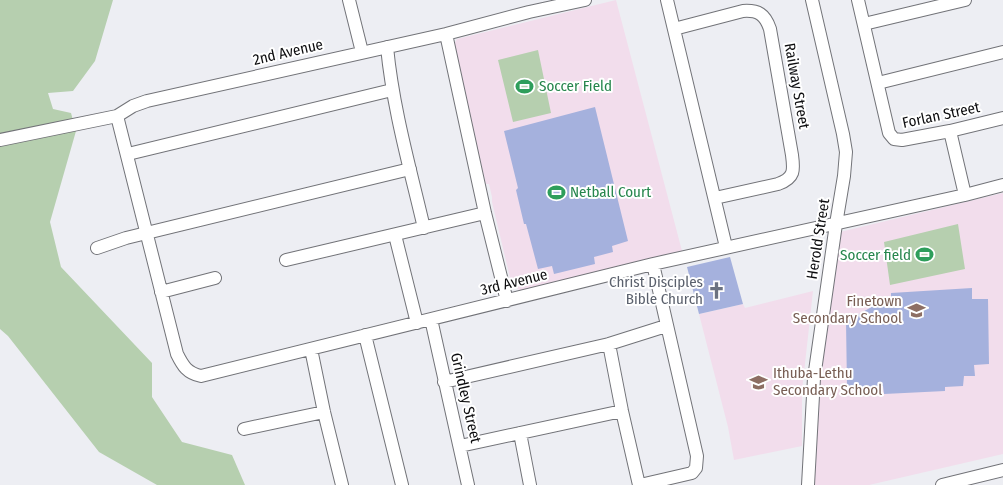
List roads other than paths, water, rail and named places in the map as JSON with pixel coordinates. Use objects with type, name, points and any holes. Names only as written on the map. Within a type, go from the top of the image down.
[{"type":"street","points":[[350,0],[362,52]]},
{"type":"street","name":"2nd Avenue","points":[[0,140],[117,116],[133,106],[147,101],[446,34],[528,6],[585,0]]},
{"type":"street","points":[[667,0],[726,247]]},
{"type":"street","name":"Herold Street","points":[[808,485],[812,401],[846,152],[812,0]]},
{"type":"street","points":[[858,0],[878,82],[1003,52]]},
{"type":"street","points":[[864,24],[964,0]]},
{"type":"street","name":"Railway Street","points":[[674,29],[751,10],[763,15],[770,28],[794,167],[792,175],[786,181],[778,184],[715,198]]},
{"type":"street","points":[[446,34],[485,213],[507,301]]},
{"type":"street","points":[[387,47],[392,90],[424,228]]},
{"type":"street","name":"Forlan Street","points":[[878,82],[890,133],[897,140],[950,131],[1003,118]]},
{"type":"street","points":[[128,154],[392,90]]},
{"type":"street","points":[[117,116],[161,292],[215,278]]},
{"type":"street","points":[[950,131],[965,195]]},
{"type":"street","points":[[98,248],[126,238],[410,168]]},
{"type":"street","name":"3rd Avenue","points":[[161,292],[177,354],[186,370],[201,376],[652,264],[1003,185]]},
{"type":"street","points":[[286,260],[485,213]]},
{"type":"street","points":[[395,235],[417,323]]},
{"type":"street","points":[[609,344],[622,411],[640,485],[692,473],[697,463],[694,442],[652,264]]},
{"type":"street","name":"Grindley Street","points":[[431,319],[468,485]]},
{"type":"street","points":[[444,382],[609,344],[666,326]]},
{"type":"street","points":[[365,335],[402,485]]},
{"type":"street","points":[[311,349],[342,485]]},
{"type":"street","points":[[460,446],[622,411]]},
{"type":"street","points":[[244,429],[324,412]]},
{"type":"street","points":[[520,433],[530,485]]},
{"type":"street","points":[[942,485],[987,480],[1003,470]]},
{"type":"place","name":"Soccer Field","points":[[525,86]]},
{"type":"place","name":"Netball Court","points":[[556,192]]},
{"type":"place","name":"Soccer field","points":[[925,255]]},
{"type":"place","name":"Christ Disciples Bible Church","points":[[717,291]]},
{"type":"place","name":"Finetown Secondary School","points":[[916,310]]},
{"type":"place","name":"Ithuba-Lethu Secondary School","points":[[759,382]]}]
